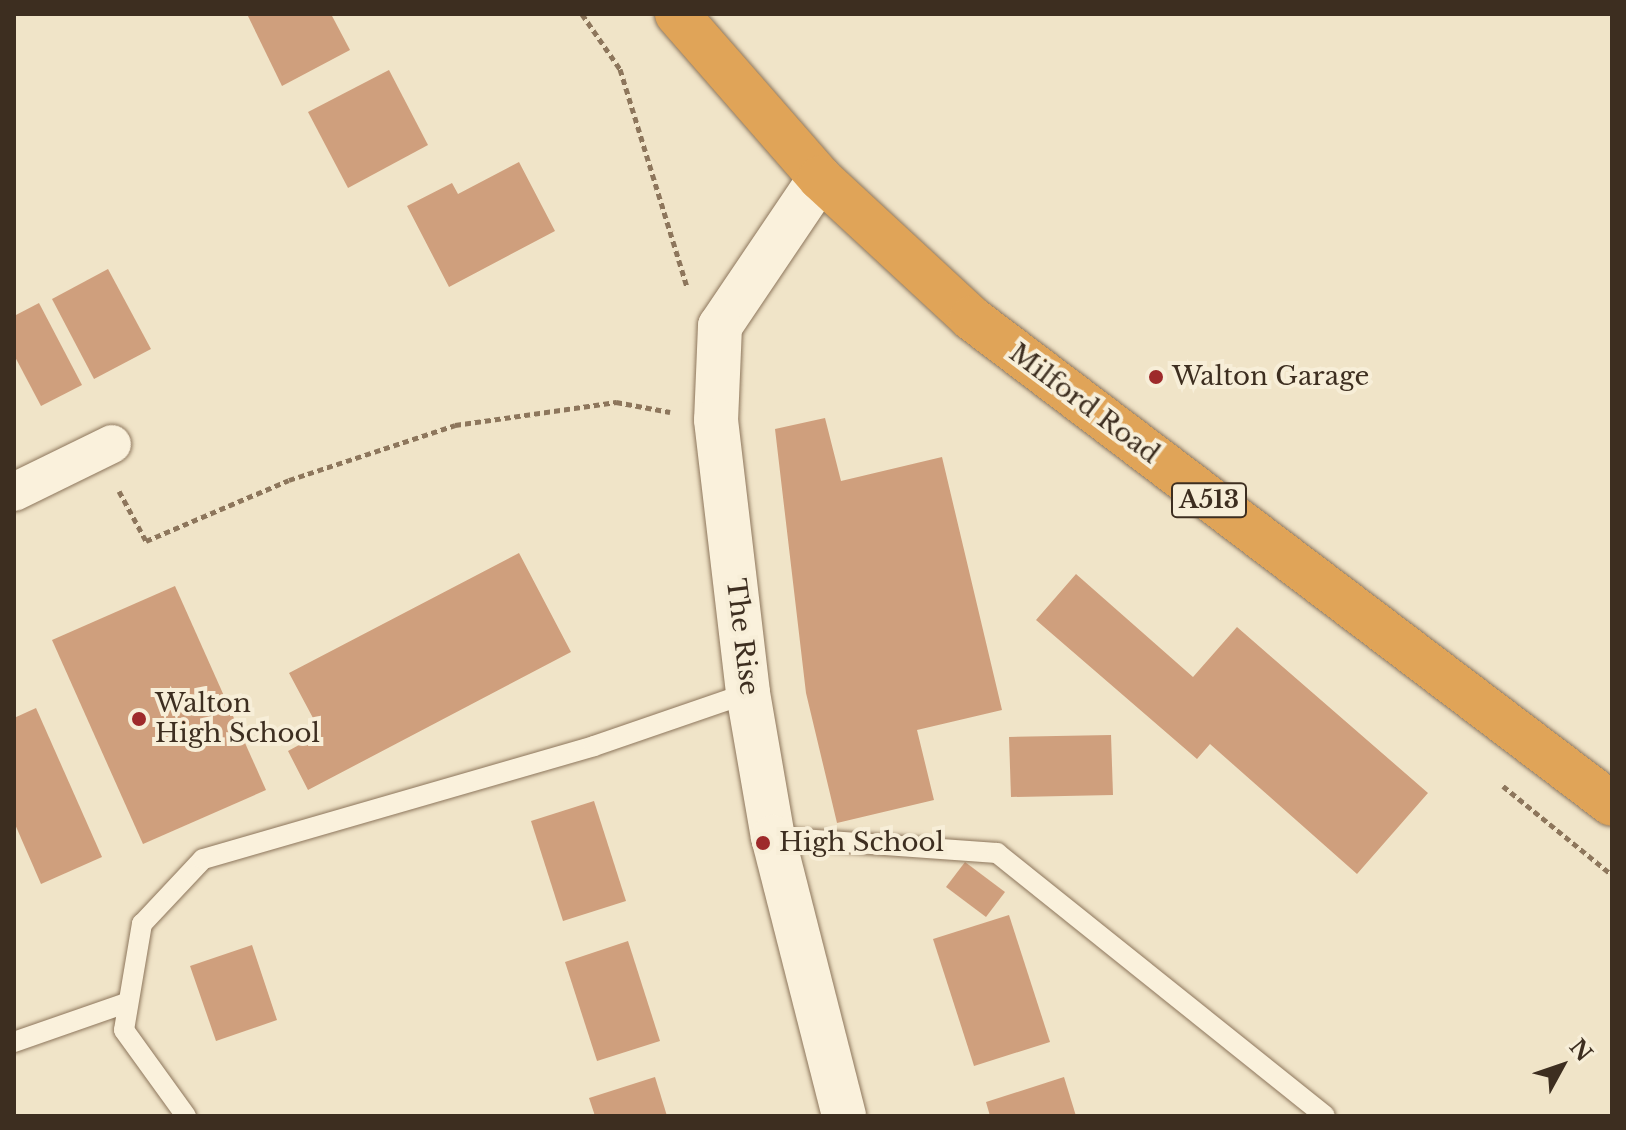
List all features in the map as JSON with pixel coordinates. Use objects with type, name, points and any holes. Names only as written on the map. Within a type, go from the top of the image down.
[{"type":"highway","name":"Milford Road","points":[[677,14],[820,178],[971,318],[1612,804]]},
{"type":"street","name":"The Rise","points":[[820,178],[720,326],[716,420],[748,693],[773,837],[844,1116]]},
{"type":"street","points":[[14,492],[104,448]]},
{"type":"lane","points":[[186,1116],[124,1030],[126,1003],[142,924],[203,859],[594,746],[748,693]]},
{"type":"lane","points":[[773,837],[997,853],[1325,1116]]},
{"type":"lane","points":[[14,1042],[126,1003]]},
{"type":"path","points":[[582,14],[620,69],[689,295]]},
{"type":"path","points":[[104,448],[146,541],[289,480],[455,425],[616,402],[716,420]]},
{"type":"building","points":[[247,14],[331,14],[350,50],[282,86]]},
{"type":"building","points":[[389,70],[428,145],[348,188],[308,112]]},
{"type":"building","points":[[519,162],[555,231],[449,287],[407,206],[452,183],[458,194]]},
{"type":"building","points":[[108,269],[151,349],[94,379],[52,299]]},
{"type":"building","points":[[39,303],[82,385],[41,406],[14,355],[14,316]]},
{"type":"building","points":[[825,418],[841,481],[942,457],[1002,710],[917,730],[934,800],[837,823],[806,693],[775,429]]},
{"type":"building","points":[[519,553],[571,652],[308,790],[288,751],[321,733],[289,673]]},
{"type":"building","points":[[1076,574],[1193,677],[1237,627],[1428,793],[1357,874],[1210,744],[1197,759],[1036,620]]},
{"type":"building","points":[[175,586],[266,790],[143,844],[52,640]]},
{"type":"building","points":[[36,708],[102,857],[41,884],[14,822],[14,718]]},
{"type":"building","points":[[1111,735],[1113,795],[1011,797],[1009,737]]},
{"type":"building","points":[[594,801],[626,901],[563,921],[531,821]]},
{"type":"building","points":[[965,862],[1005,892],[986,917],[946,887]]},
{"type":"building","points":[[1009,915],[1050,1042],[974,1066],[933,939]]},
{"type":"building","points":[[628,941],[660,1041],[597,1061],[565,962]]},
{"type":"building","points":[[252,945],[277,1020],[216,1041],[190,966]]},
{"type":"building","points":[[655,1077],[667,1116],[595,1116],[589,1098]]},
{"type":"building","points":[[1064,1077],[1076,1116],[990,1116],[986,1102]]},
{"type":"place","name":"Walton Garage","points":[[1156,377]]},
{"type":"place","name":"Walton High School","points":[[139,719]]},
{"type":"place","name":"High School","points":[[763,843]]}]
